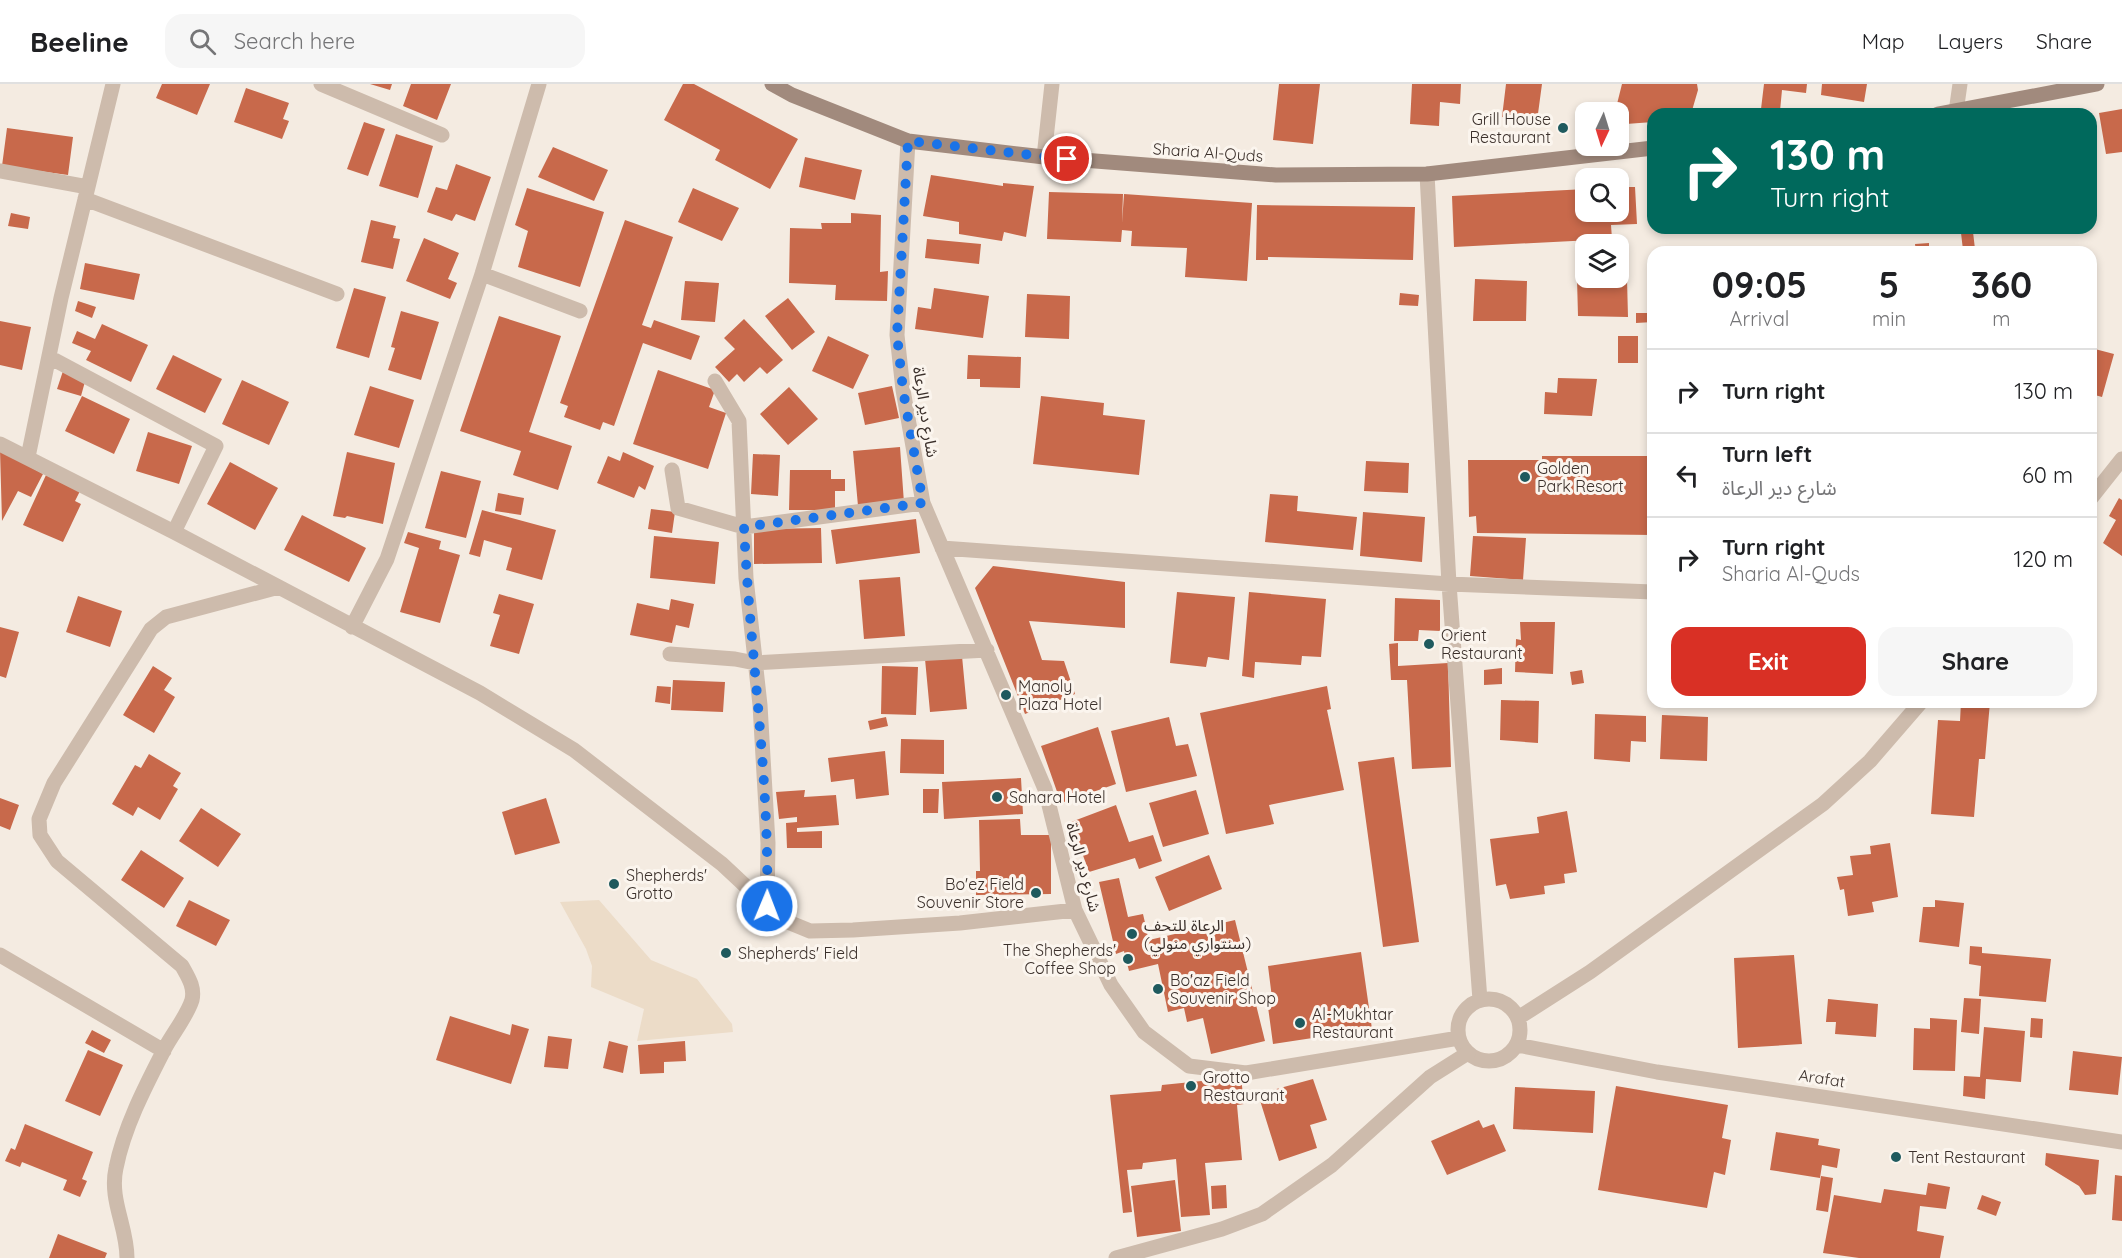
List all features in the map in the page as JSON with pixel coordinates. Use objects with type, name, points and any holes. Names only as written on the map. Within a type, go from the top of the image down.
[{"type":"main road","name":"Sharia Al-Quds","points":[[772,84],[792,95],[908,141],[1044,157],[1276,175],[1427,174],[1647,149]]},
{"type":"main road","points":[[1971,108],[2043,89],[2097,84]]},
{"type":"street","points":[[28,457],[113,84]]},
{"type":"street","points":[[321,84],[442,135]]},
{"type":"street","points":[[352,627],[387,559],[482,274],[539,84]]},
{"type":"street","points":[[1044,157],[1052,84]]},
{"type":"street","points":[[1957,108],[1960,84]]},
{"type":"street","name":"شارع دير الرعاة","points":[[908,141],[897,335],[903,390],[923,503],[1046,789],[1075,910],[1111,985],[1144,1032],[1189,1066],[1246,1073],[1459,1038]]},
{"type":"street","points":[[0,171],[87,193],[337,294]]},
{"type":"street","points":[[1427,174],[1449,584],[1480,1000]]},
{"type":"street","points":[[482,274],[580,311]]},
{"type":"street","points":[[49,357],[216,446],[174,532]]},
{"type":"street","points":[[716,381],[739,421],[744,527],[768,843],[767,906]]},
{"type":"street","points":[[0,444],[174,532],[480,693],[574,750],[722,864],[767,906],[788,922],[810,931],[916,927],[1075,910]]},
{"type":"street","points":[[2097,491],[2122,460]]},
{"type":"street","points":[[672,470],[678,508],[744,527],[923,503]]},
{"type":"street","points":[[942,548],[1449,584],[1647,592]]},
{"type":"street","points":[[127,1258],[113,1184],[116,1166],[123,1140],[164,1051],[192,1000],[192,984],[182,966],[57,861],[40,835],[39,819],[54,783],[151,629],[166,617],[279,587]]},
{"type":"street","points":[[670,654],[735,659],[755,663],[987,650]]},
{"type":"street","points":[[1518,1018],[1590,972],[1823,804],[1870,761],[1916,708]]},
{"type":"street","points":[[0,956],[164,1051]]},
{"type":"street","points":[[1492,999],[1509,1005],[1518,1018],[1520,1032],[1517,1045],[1503,1058],[1486,1061],[1468,1053],[1459,1038],[1458,1025],[1467,1008],[1480,1000],[1492,999]]},
{"type":"street","name":"Arafat","points":[[1517,1045],[1658,1072],[2122,1142]]},
{"type":"street","points":[[1116,1258],[1222,1229],[1262,1214],[1332,1165],[1430,1077],[1468,1053]]},
{"type":"shaded area","points":[[599,900],[651,960],[697,979],[732,1024],[733,1032],[637,1041],[644,1009],[591,987],[592,966],[586,949],[560,902]]},
{"type":"building","points":[[162,84],[210,84],[197,115],[156,98]]},
{"type":"building","points":[[370,84],[392,84],[390,90]]},
{"type":"building","points":[[411,84],[451,84],[437,120],[403,106]]},
{"type":"building","points":[[683,84],[694,84],[798,139],[770,189],[715,160],[720,150],[664,120]]},
{"type":"building","points":[[1279,84],[1320,84],[1313,144],[1273,140]]},
{"type":"building","points":[[1412,84],[1461,84],[1460,104],[1440,102],[1439,126],[1410,124]]},
{"type":"building","points":[[1506,84],[1542,84],[1537,121],[1502,117]]},
{"type":"building","points":[[1622,84],[1697,84],[1698,90],[1693,108],[1647,108],[1647,122],[1629,124],[1629,102],[1618,102]]},
{"type":"building","points":[[1764,84],[1807,84],[1806,93],[1782,90],[1780,108],[1761,108]]},
{"type":"building","points":[[1822,84],[1867,84],[1864,102],[1821,95]]},
{"type":"building","points":[[246,88],[289,103],[283,119],[289,121],[282,139],[234,122]]},
{"type":"building","points":[[2122,109],[2122,152],[2106,154],[2099,113]]},
{"type":"building","points":[[364,122],[385,129],[368,176],[347,169]]},
{"type":"building","points":[[7,128],[73,137],[68,175],[2,166]]},
{"type":"building","points":[[396,134],[433,146],[418,198],[379,186]]},
{"type":"building","points":[[553,147],[608,170],[594,201],[538,177]]},
{"type":"building","points":[[805,157],[862,170],[855,200],[799,187]]},
{"type":"building","points":[[456,164],[491,177],[475,221],[456,214],[452,221],[427,212],[436,187],[447,190]]},
{"type":"building","points":[[931,175],[1003,186],[1003,183],[1034,186],[1026,237],[1004,232],[1002,241],[959,234],[959,222],[923,216]]},
{"type":"building","points":[[1629,187],[1635,187],[1637,224],[1611,225],[1612,234],[1575,234],[1575,241],[1454,247],[1452,196],[1575,190],[1575,222],[1629,222]]},
{"type":"building","points":[[527,188],[604,212],[580,287],[518,267],[528,231],[515,225]]},
{"type":"building","points":[[693,188],[739,208],[722,241],[678,222]]},
{"type":"building","points":[[1049,192],[1123,194],[1122,223],[1124,194],[1252,203],[1247,281],[1185,277],[1187,248],[1131,246],[1132,231],[1122,230],[1121,242],[1047,239]]},
{"type":"building","points":[[1257,205],[1415,207],[1413,260],[1268,257],[1268,260],[1256,260]]},
{"type":"building","points":[[11,213],[30,217],[28,229],[8,226]]},
{"type":"building","points":[[851,213],[881,215],[880,272],[888,271],[887,301],[835,300],[836,285],[789,283],[790,228],[822,229],[821,223],[851,223]]},
{"type":"building","points":[[371,220],[396,226],[393,238],[400,239],[393,269],[361,262]]},
{"type":"building","points":[[625,220],[673,237],[642,325],[651,328],[654,320],[700,336],[691,360],[643,343],[614,426],[603,422],[600,430],[564,417],[568,406],[560,403]]},
{"type":"building","points":[[1961,234],[1973,234],[1975,246],[1963,246]]},
{"type":"building","points":[[424,238],[459,253],[448,279],[457,283],[450,299],[406,281]]},
{"type":"building","points":[[927,239],[981,244],[979,264],[925,258]]},
{"type":"building","points":[[1929,243],[1929,246],[1915,246],[1915,244]]},
{"type":"building","points":[[85,263],[140,274],[134,300],[80,289]]},
{"type":"building","points":[[1475,279],[1527,281],[1526,321],[1473,321]]},
{"type":"building","points":[[685,281],[719,283],[715,322],[681,320]]},
{"type":"building","points":[[354,288],[386,297],[369,358],[336,348]]},
{"type":"building","points":[[934,288],[989,296],[983,338],[915,329],[918,307],[931,309]]},
{"type":"building","points":[[1577,288],[1627,288],[1628,317],[1578,316]]},
{"type":"building","points":[[1400,293],[1419,295],[1418,306],[1399,305]]},
{"type":"building","points":[[1027,294],[1070,296],[1069,339],[1025,337]]},
{"type":"building","points":[[788,298],[815,332],[792,350],[765,316]]},
{"type":"building","points":[[78,301],[96,307],[92,318],[75,311]]},
{"type":"building","points":[[401,311],[439,322],[421,380],[388,370],[395,348],[391,347]]},
{"type":"building","points":[[1636,313],[1647,313],[1647,322],[1636,323]]},
{"type":"building","points":[[499,316],[561,336],[529,432],[572,446],[558,490],[513,475],[521,451],[460,431]]},
{"type":"building","points":[[744,319],[783,360],[767,374],[760,367],[744,382],[737,374],[729,382],[715,367],[735,349],[724,338]]},
{"type":"building","points":[[0,321],[31,327],[22,370],[0,365]]},
{"type":"building","points":[[102,324],[148,345],[131,382],[86,360],[91,351],[72,343],[77,331],[95,339]]},
{"type":"building","points":[[828,336],[869,355],[853,389],[812,371]]},
{"type":"building","points":[[1618,336],[1638,336],[1638,363],[1618,363]]},
{"type":"building","points":[[2097,350],[2114,354],[2102,397],[2097,396]]},
{"type":"building","points":[[173,355],[222,379],[205,413],[156,389]]},
{"type":"building","points":[[968,355],[1021,357],[1020,388],[980,387],[980,379],[967,379]]},
{"type":"building","points":[[658,370],[715,390],[709,407],[726,413],[708,469],[633,444]]},
{"type":"building","points":[[63,371],[86,378],[81,396],[57,389]]},
{"type":"building","points":[[1558,378],[1597,379],[1592,416],[1544,414],[1545,392],[1557,393]]},
{"type":"building","points":[[242,380],[289,402],[269,445],[222,424]]},
{"type":"building","points":[[370,386],[414,400],[399,448],[354,435]]},
{"type":"building","points":[[892,386],[899,418],[865,425],[858,393]]},
{"type":"building","points":[[789,387],[818,419],[788,445],[760,414]]},
{"type":"building","points":[[82,396],[130,419],[114,454],[65,431]]},
{"type":"building","points":[[1041,396],[1104,403],[1103,415],[1145,420],[1139,475],[1033,464]]},
{"type":"building","points":[[148,432],[192,446],[179,484],[136,471]]},
{"type":"building","points":[[900,447],[904,503],[858,506],[853,451]]},
{"type":"building","points":[[0,450],[43,474],[31,497],[18,491],[2,521]]},
{"type":"building","points":[[347,452],[395,463],[383,524],[347,516],[345,518],[333,516]]},
{"type":"building","points":[[623,452],[654,466],[645,490],[639,486],[634,498],[597,483],[608,456],[620,461]]},
{"type":"building","points":[[753,454],[780,455],[778,496],[751,494]]},
{"type":"building","points":[[1542,456],[1647,456],[1647,535],[1477,533],[1476,516],[1469,517],[1468,460],[1542,460]]},
{"type":"building","points":[[1366,461],[1409,463],[1408,493],[1364,491]]},
{"type":"building","points":[[230,462],[278,488],[255,530],[207,504]]},
{"type":"building","points":[[790,470],[831,470],[831,479],[845,479],[845,491],[835,491],[835,510],[789,510]]},
{"type":"building","points":[[441,471],[481,481],[466,538],[425,528]]},
{"type":"building","points":[[46,475],[80,491],[75,501],[81,504],[63,542],[23,525]]},
{"type":"building","points":[[498,493],[524,498],[521,515],[495,511]]},
{"type":"building","points":[[1270,494],[1298,496],[1297,511],[1357,517],[1353,550],[1265,542]]},
{"type":"building","points":[[2119,498],[2122,500],[2122,556],[2103,543],[2116,520],[2109,516]]},
{"type":"building","points":[[651,509],[675,512],[672,533],[648,529]]},
{"type":"building","points":[[482,510],[556,530],[542,580],[506,570],[512,548],[484,540],[480,557],[469,554]]},
{"type":"building","points":[[1363,512],[1425,517],[1422,562],[1360,556]]},
{"type":"building","points":[[302,515],[366,548],[349,582],[284,550]]},
{"type":"building","points":[[916,519],[920,553],[836,564],[831,530]]},
{"type":"building","points":[[821,528],[822,563],[754,564],[754,529]]},
{"type":"building","points":[[408,532],[441,541],[439,549],[460,555],[440,623],[400,612],[419,548],[404,543]]},
{"type":"building","points":[[654,536],[719,542],[715,584],[650,578]]},
{"type":"building","points":[[1473,536],[1526,538],[1523,580],[1470,576]]},
{"type":"building","points":[[993,566],[1125,582],[1125,628],[1029,621],[1042,660],[1064,661],[1075,694],[1025,714],[975,588]]},
{"type":"building","points":[[900,577],[905,636],[864,639],[859,580]]},
{"type":"building","points":[[1177,592],[1235,597],[1229,660],[1208,657],[1206,667],[1170,663]]},
{"type":"building","points":[[1249,592],[1326,599],[1321,657],[1302,656],[1301,665],[1255,662],[1254,678],[1242,676]]},
{"type":"building","points":[[499,594],[534,604],[519,654],[490,646],[500,615],[493,613]]},
{"type":"building","points":[[78,596],[122,611],[110,647],[66,632]]},
{"type":"building","points":[[1395,598],[1440,600],[1440,631],[1419,630],[1418,641],[1394,641]]},
{"type":"building","points":[[671,599],[694,604],[689,628],[676,625],[672,643],[630,635],[637,603],[669,610]]},
{"type":"building","points":[[1520,622],[1555,622],[1553,674],[1515,672],[1516,639],[1521,640]]},
{"type":"building","points":[[0,627],[19,632],[6,678],[0,676]]},
{"type":"building","points":[[1398,643],[1398,666],[1448,663],[1451,767],[1412,769],[1407,680],[1391,680],[1389,644]]},
{"type":"building","points":[[962,656],[967,709],[930,712],[925,659]]},
{"type":"building","points":[[153,666],[172,678],[164,690],[175,697],[154,733],[123,715]]},
{"type":"building","points":[[882,666],[918,667],[916,715],[881,714]]},
{"type":"building","points":[[1502,668],[1502,684],[1484,685],[1484,670]]},
{"type":"building","points":[[1582,670],[1584,683],[1572,685],[1570,672]]},
{"type":"building","points":[[673,680],[725,682],[723,712],[671,710]]},
{"type":"building","points":[[657,686],[671,687],[670,704],[655,702]]},
{"type":"building","points":[[1327,686],[1331,709],[1327,710],[1344,790],[1269,805],[1274,824],[1226,834],[1200,713]]},
{"type":"building","points":[[1501,700],[1539,701],[1538,743],[1500,740]]},
{"type":"building","points":[[1961,708],[1989,708],[1985,759],[1979,759],[1974,817],[1931,814],[1938,720],[1960,721]]},
{"type":"building","points":[[1595,714],[1646,716],[1646,742],[1631,741],[1630,762],[1594,759]]},
{"type":"building","points":[[1662,715],[1708,717],[1707,761],[1660,759]]},
{"type":"building","points":[[886,717],[888,726],[870,730],[868,721]]},
{"type":"building","points":[[1169,717],[1176,746],[1188,744],[1197,776],[1126,792],[1111,731]]},
{"type":"building","points":[[1098,727],[1116,784],[1061,803],[1041,746]]},
{"type":"building","points":[[901,739],[944,740],[944,774],[900,773]]},
{"type":"building","points":[[885,751],[889,795],[856,799],[854,779],[831,782],[828,758]]},
{"type":"building","points":[[149,754],[181,773],[173,786],[178,789],[160,820],[138,807],[133,816],[112,804],[135,765],[141,768]]},
{"type":"building","points":[[1394,757],[1419,942],[1383,947],[1358,762]]},
{"type":"building","points":[[1021,778],[1023,814],[944,819],[942,782]]},
{"type":"building","points":[[923,789],[939,789],[938,813],[923,813]]},
{"type":"building","points":[[805,790],[804,797],[836,795],[839,825],[797,828],[797,832],[822,831],[822,848],[787,848],[786,823],[797,822],[797,817],[779,819],[776,792]]},
{"type":"building","points":[[1196,790],[1209,834],[1163,847],[1149,803]]},
{"type":"building","points":[[0,798],[19,805],[10,830],[0,826]]},
{"type":"building","points":[[546,798],[560,843],[515,855],[502,812]]},
{"type":"building","points":[[1116,805],[1129,842],[1153,835],[1162,861],[1139,869],[1135,858],[1089,872],[1071,822]]},
{"type":"building","points":[[201,808],[241,834],[218,867],[179,841]]},
{"type":"building","points":[[1567,811],[1577,872],[1564,874],[1565,883],[1544,886],[1545,894],[1510,899],[1506,884],[1496,886],[1490,839],[1539,833],[1537,817]]},
{"type":"building","points":[[1020,819],[1021,835],[1051,835],[1051,894],[976,895],[976,871],[980,871],[979,820]]},
{"type":"building","points":[[1890,843],[1898,897],[1872,902],[1874,912],[1848,916],[1844,889],[1840,890],[1837,877],[1853,875],[1850,856],[1871,854],[1870,846]]},
{"type":"building","points":[[141,850],[184,878],[164,908],[121,880]]},
{"type":"building","points":[[1209,855],[1222,889],[1169,911],[1155,877]]},
{"type":"building","points":[[1119,878],[1128,917],[1143,914],[1149,940],[1235,920],[1265,1041],[1211,1054],[1203,1018],[1187,1022],[1184,1008],[1168,1012],[1158,964],[1129,971],[1124,951],[1116,954],[1099,882]]},
{"type":"building","points":[[189,900],[230,920],[216,946],[176,926]]},
{"type":"building","points":[[1935,900],[1964,903],[1959,947],[1919,942],[1923,907],[1935,907]]},
{"type":"building","points":[[1970,946],[1982,947],[1982,953],[2051,959],[2046,1002],[1979,996],[1981,966],[1969,964]]},
{"type":"building","points":[[1361,952],[1372,1029],[1273,1044],[1268,1007],[1273,1006],[1268,966]]},
{"type":"building","points":[[1794,955],[1802,1044],[1738,1048],[1734,958]]},
{"type":"building","points":[[1964,998],[1981,999],[1979,1034],[1961,1032]]},
{"type":"building","points":[[1828,999],[1878,1004],[1876,1037],[1835,1034],[1836,1022],[1826,1022]]},
{"type":"building","points":[[450,1016],[510,1035],[512,1024],[529,1029],[511,1084],[436,1060]]},
{"type":"building","points":[[1930,1018],[1957,1020],[1955,1071],[1913,1070],[1914,1028],[1930,1029]]},
{"type":"building","points":[[2031,1018],[2043,1019],[2042,1038],[2030,1037]]},
{"type":"building","points":[[1984,1027],[2025,1031],[2021,1082],[1986,1079],[1985,1099],[1963,1096],[1964,1076],[1980,1077]]},
{"type":"building","points":[[92,1030],[111,1040],[104,1053],[85,1043]]},
{"type":"building","points":[[548,1036],[572,1039],[568,1069],[544,1067]]},
{"type":"building","points":[[609,1041],[628,1046],[623,1073],[603,1068]]},
{"type":"building","points":[[685,1041],[686,1061],[664,1062],[664,1073],[640,1074],[638,1045]]},
{"type":"building","points":[[88,1050],[123,1065],[100,1116],[65,1101]]},
{"type":"building","points":[[2073,1051],[2122,1057],[2118,1095],[2069,1090]]},
{"type":"building","points":[[1241,1077],[1244,1104],[1237,1105],[1242,1160],[1205,1163],[1210,1215],[1181,1217],[1176,1159],[1143,1163],[1142,1169],[1127,1170],[1132,1212],[1123,1213],[1110,1095],[1161,1091],[1162,1085]]},
{"type":"building","points":[[1313,1079],[1327,1120],[1310,1125],[1317,1148],[1279,1161],[1258,1094]]},
{"type":"building","points":[[1616,1086],[1728,1105],[1722,1138],[1731,1140],[1725,1175],[1714,1172],[1707,1208],[1598,1190]]},
{"type":"building","points":[[1515,1087],[1595,1091],[1593,1133],[1513,1129]]},
{"type":"building","points":[[1479,1120],[1483,1128],[1494,1124],[1506,1151],[1447,1175],[1431,1141]]},
{"type":"building","points":[[25,1124],[93,1152],[82,1179],[87,1181],[80,1197],[63,1190],[67,1180],[22,1162],[20,1167],[5,1161],[11,1148],[15,1150]]},
{"type":"building","points":[[1776,1132],[1819,1139],[1818,1145],[1840,1149],[1837,1168],[1822,1165],[1820,1178],[1770,1170]]},
{"type":"building","points":[[2046,1153],[2099,1160],[2096,1194],[2085,1195],[2079,1186],[2045,1165]]},
{"type":"building","points":[[2115,1175],[2122,1176],[2122,1221],[2112,1220]]},
{"type":"building","points":[[1821,1176],[1833,1178],[1828,1212],[1816,1210]]},
{"type":"building","points":[[1175,1180],[1181,1231],[1137,1237],[1131,1186]]},
{"type":"building","points":[[1928,1183],[1950,1187],[1946,1209],[1920,1206],[1917,1231],[1944,1236],[1940,1258],[1859,1258],[1823,1253],[1834,1195],[1881,1203],[1884,1189],[1926,1195]]},
{"type":"building","points":[[1226,1185],[1227,1208],[1212,1209],[1211,1186]]},
{"type":"building","points":[[1982,1195],[2001,1202],[1996,1216],[1977,1209]]},
{"type":"building","points":[[58,1234],[107,1253],[105,1258],[49,1258]]},
{"type":"place","name":"Grill House Restaurant","points":[[1563,128]]},
{"type":"place","name":"Golden Park Resort","points":[[1525,477]]},
{"type":"place","name":"Orient Restaurant","points":[[1429,644]]},
{"type":"place","name":"Manoly Plaza Hotel","points":[[1006,695]]},
{"type":"place","name":"Sahara Hotel","points":[[997,797]]},
{"type":"place","name":"Shepherds' Grotto","points":[[614,884]]},
{"type":"place","name":"Bo'ez Field Souvenir Store","points":[[1036,893]]},
{"type":"place","name":"الرعاة للتحف (سنتواري منولي)","points":[[1132,934]]},
{"type":"place","name":"Shepherds' Field","points":[[726,953]]},
{"type":"place","name":"The Shepherds' Coffee Shop","points":[[1128,959]]},
{"type":"place","name":"Bo'az Field Souvenir Shop","points":[[1158,989]]},
{"type":"place","name":"Al-Mukhtar Restaurant","points":[[1300,1023]]},
{"type":"place","name":"Grotto Restaurant","points":[[1191,1086]]},
{"type":"place","name":"Tent Restaurant","points":[[1896,1157]]},
{"type":"route","points":[[767,906],[768,843],[760,705],[746,578],[744,527],[923,503],[903,390],[897,335],[908,141],[1067,159]]}]
